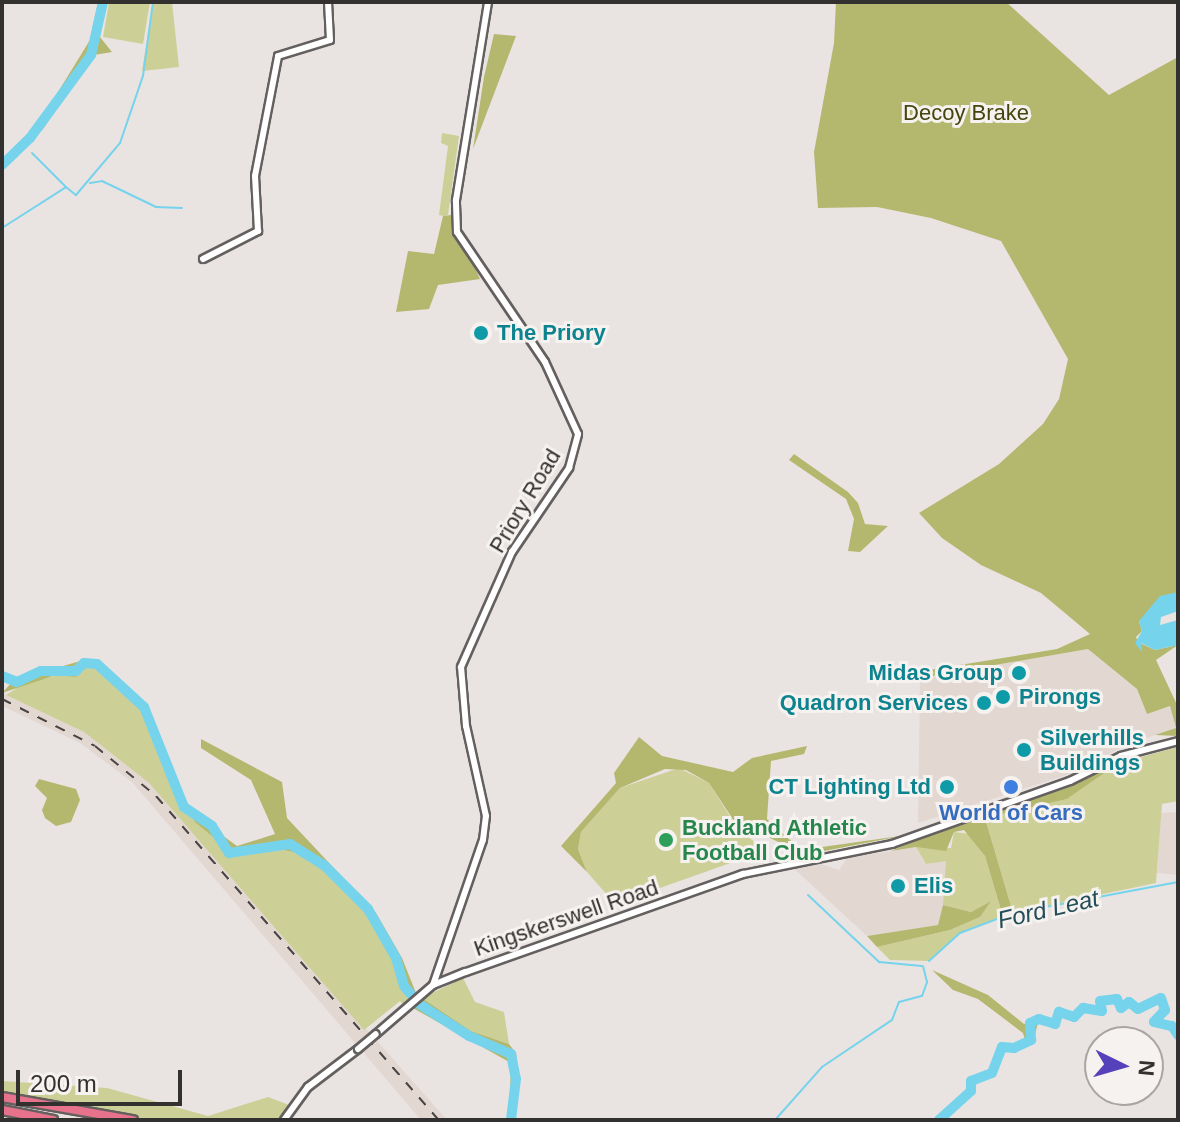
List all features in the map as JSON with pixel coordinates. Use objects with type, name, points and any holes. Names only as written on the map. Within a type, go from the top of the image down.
[{"type":"highway","points":[[2,1097],[133,1120]]},
{"type":"highway","points":[[2,1110],[53,1120]]},
{"type":"street","points":[[203,259],[258,231],[255,176],[278,56],[330,40],[328,2]]},
{"type":"street","name":"Priory Road","points":[[433,985],[483,840],[486,816],[466,726],[461,667],[512,552],[569,468],[578,434],[550,370],[457,232],[456,200],[488,2]]},
{"type":"street","name":"Kingskerswell Road","points":[[284,1120],[308,1087],[433,985],[743,874],[892,844],[1070,781],[1121,756],[1178,741]]},
{"type":"shaded area","points":[[1088,649],[1137,689],[1147,714],[1170,706],[1176,728],[1126,745],[1076,772],[918,823],[920,678]]},
{"type":"shaded area","points":[[2,693],[84,732],[149,783],[447,1120],[421,1120],[132,782],[80,743],[2,706]]},
{"type":"shaded area","points":[[1178,812],[1178,875],[1157,873],[1161,813]]},
{"type":"shaded area","points":[[916,847],[926,864],[946,860],[947,897],[939,925],[867,936],[790,865],[821,864],[839,870],[847,858]]},
{"type":"green space","points":[[98,2],[106,2],[100,37],[112,52],[94,55],[43,129],[2,168],[2,161],[34,131],[90,40]]},
{"type":"green space","points":[[109,2],[150,2],[143,44],[103,37]]},
{"type":"green space","points":[[153,2],[172,2],[179,67],[142,71]]},
{"type":"green space","name":"Decoy Brake","points":[[836,2],[1006,2],[1109,95],[1178,57],[1178,592],[1139,621],[1142,631],[1136,637],[1141,649],[1140,643],[1155,650],[1178,645],[1156,660],[1178,707],[1178,736],[1155,735],[1176,728],[1170,706],[1147,714],[1137,689],[1088,649],[920,678],[923,671],[1057,649],[1090,634],[1041,593],[981,565],[942,538],[919,513],[999,464],[1043,424],[1059,399],[1068,359],[1001,241],[931,218],[877,207],[818,208],[814,152],[834,43]]},
{"type":"green space","points":[[494,34],[516,36],[473,149],[484,77]]},
{"type":"green space","points":[[442,133],[459,136],[448,215],[443,216],[439,215],[448,146],[441,143]]},
{"type":"green space","points":[[451,215],[480,279],[438,285],[429,309],[396,312],[408,251],[434,254],[443,216]]},
{"type":"green space","points":[[794,454],[848,492],[858,503],[865,524],[888,526],[860,552],[848,551],[854,519],[846,499],[789,460]]},
{"type":"green space","points":[[84,660],[90,662],[76,677],[56,675],[2,693],[14,680]]},
{"type":"green space","points":[[90,662],[144,707],[184,807],[230,854],[278,849],[304,854],[368,911],[397,963],[409,998],[403,1004],[400,1001],[364,1030],[149,783],[84,732],[6,695],[25,683],[64,674],[76,677]]},
{"type":"green space","points":[[639,737],[662,756],[733,772],[752,758],[807,746],[804,754],[771,761],[767,819],[801,850],[907,835],[793,857],[789,847],[734,821],[709,783],[686,770],[665,769],[620,788],[581,832],[578,849],[587,872],[561,846],[616,783],[614,773]]},
{"type":"green space","points":[[201,739],[282,782],[287,818],[376,913],[402,958],[416,993],[412,997],[404,990],[397,963],[368,911],[304,854],[278,849],[236,856],[195,822],[189,811],[237,846],[275,834],[251,780],[201,748]]},
{"type":"green space","points":[[1178,745],[1119,763],[1145,751]]},
{"type":"green space","points":[[1178,747],[1178,801],[1162,804],[1156,883],[1013,913],[985,818],[1067,799],[1119,763]]},
{"type":"green space","points":[[1119,763],[1067,799],[985,818],[1013,913],[1001,910],[985,856],[964,830],[954,832],[946,851],[916,847],[891,851],[984,811],[1061,790]]},
{"type":"green space","name":"Buckland Athletic Football Club","points":[[679,768],[709,783],[739,831],[767,850],[615,904],[587,872],[578,849],[581,832],[620,788]]},
{"type":"green space","points":[[39,779],[76,789],[80,800],[71,822],[56,826],[45,818],[42,810],[47,798],[35,786]]},
{"type":"green space","points":[[954,832],[970,834],[985,856],[1001,910],[1013,913],[960,933],[929,961],[890,960],[877,947],[950,930],[980,917],[989,902],[971,912],[943,905],[946,861],[926,864],[916,847],[951,848]]},
{"type":"green space","points":[[991,901],[980,917],[950,930],[877,947],[867,936],[938,925],[943,905],[971,912]]},
{"type":"green space","points":[[932,970],[988,995],[1024,1024],[1039,1019],[1033,1042],[1026,1043],[1023,1033],[978,999],[953,990]]},
{"type":"green space","points":[[463,978],[475,1002],[504,1012],[509,1044],[471,1031],[422,998]]},
{"type":"green space","points":[[422,998],[471,1031],[509,1044],[516,1053],[519,1083],[514,1120],[509,1120],[511,1063],[411,1007]]},
{"type":"green space","points":[[2,1081],[107,1088],[208,1116],[268,1097],[289,1105],[281,1120],[146,1120],[2,1095]]},
{"type":"water","points":[[1178,592],[1178,611],[1161,617],[1160,625],[1178,620],[1178,645],[1155,650],[1141,643],[1142,652],[1135,643],[1142,631],[1139,621],[1160,596]]},
{"type":"waterway","points":[[2,165],[30,138],[91,55],[103,2]]},
{"type":"waterway","points":[[2,228],[66,187],[76,195],[120,143],[143,76],[153,2]]},
{"type":"waterway","points":[[32,153],[65,186]]},
{"type":"waterway","points":[[90,183],[102,181],[156,207],[182,208]]},
{"type":"waterway","points":[[2,676],[17,682],[41,671],[76,671],[84,663],[97,664],[144,707],[184,807],[212,826],[229,853],[290,844],[325,866],[368,909],[396,958],[404,986],[419,1004],[469,1036],[511,1054],[516,1079],[511,1120]]},
{"type":"waterway","name":"Ford Leat","points":[[929,961],[960,933],[1013,913],[1178,882]]},
{"type":"waterway","name":"Ford Leat","points":[[808,895],[879,962],[922,966]]},
{"type":"waterway","points":[[775,1120],[822,1067],[892,1020],[899,1002],[922,996],[927,982],[923,966]]},
{"type":"waterway","points":[[939,1120],[971,1091],[971,1081],[992,1073],[1002,1047],[1014,1048],[1031,1040],[1030,1023],[1039,1019],[1055,1024],[1059,1012],[1074,1017],[1083,1008],[1102,1011],[1100,1001],[1117,999],[1121,1008],[1129,1002],[1138,1009],[1161,998],[1165,1010],[1154,1022],[1172,1026],[1178,1035]]},
{"type":"railway","points":[[2,699],[95,746],[156,796],[439,1120]]},
{"type":"place","name":"The Priory","points":[[481,333]]},
{"type":"place","name":"Midas Group","points":[[1019,673]]},
{"type":"place","name":"Pirongs","points":[[1003,697]]},
{"type":"place","name":"Quadron Services","points":[[984,703]]},
{"type":"place","name":"Silverhills Buildings","points":[[1024,750]]},
{"type":"place","name":"CT Lighting Ltd","points":[[947,787]]},
{"type":"place","name":"World of Cars","points":[[1011,787]]},
{"type":"place","name":"Buckland Athletic Football Club","points":[[666,840]]},
{"type":"place","name":"Elis","points":[[898,886]]}]
